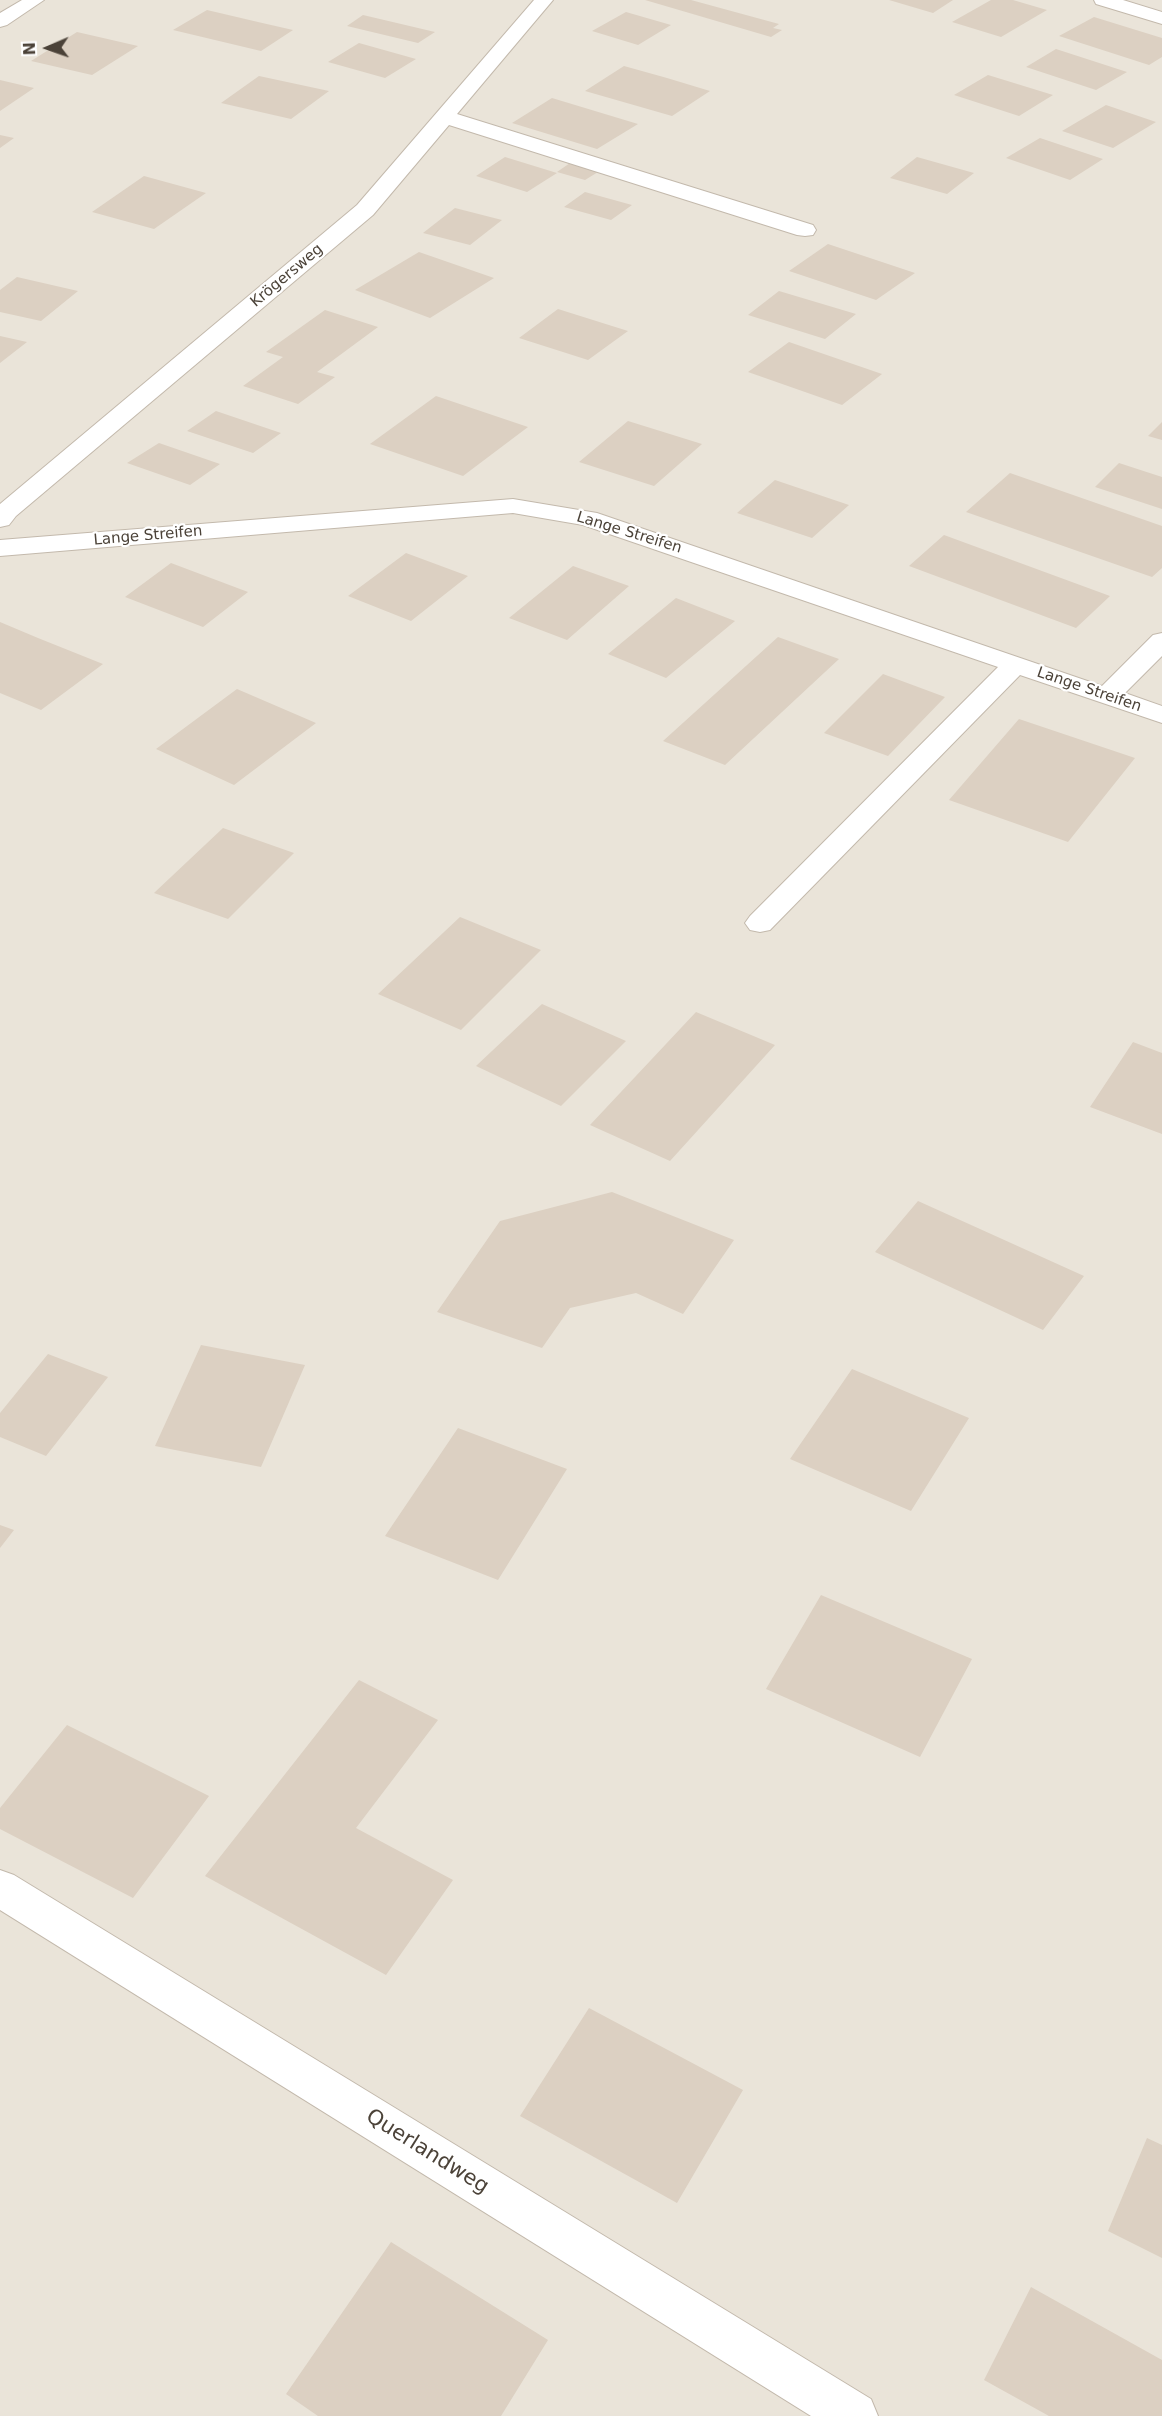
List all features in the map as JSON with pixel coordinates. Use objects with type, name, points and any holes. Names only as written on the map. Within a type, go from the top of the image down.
[{"type":"street","points":[[0,21],[35,0]]},
{"type":"street","name":"Krögersweg","points":[[0,520],[16,503],[365,210],[544,0]]},
{"type":"street","points":[[1103,0],[1162,18]]},
{"type":"street","points":[[445,117],[805,230]]},
{"type":"street","name":"Lange Streifen","points":[[0,548],[513,506],[588,518],[1162,715]]},
{"type":"street","points":[[1107,696],[1162,641]]},
{"type":"street","points":[[760,923],[1016,664]]},
{"type":"street","name":"Querlandweg","points":[[0,1888],[854,2416]]},
{"type":"shaded area","points":[[0,0],[1162,0],[1162,2416],[0,2416]]},
{"type":"building","points":[[645,0],[691,0],[779,24],[773,28],[782,30],[771,37]]},
{"type":"building","points":[[889,0],[953,0],[933,13]]},
{"type":"building","points":[[991,0],[1013,0],[1047,10],[1001,37],[952,22]]},
{"type":"building","points":[[207,10],[293,30],[261,51],[173,30]]},
{"type":"building","points":[[626,12],[671,25],[638,45],[592,31]]},
{"type":"building","points":[[363,15],[435,32],[418,43],[347,26]]},
{"type":"building","points":[[1094,17],[1162,38],[1162,57],[1149,65],[1059,36]]},
{"type":"building","points":[[77,32],[138,46],[92,75],[31,61]]},
{"type":"building","points":[[359,43],[416,59],[385,78],[328,62]]},
{"type":"building","points":[[1056,49],[1127,72],[1096,90],[1026,67]]},
{"type":"building","points":[[624,66],[710,91],[672,116],[585,91]]},
{"type":"building","points":[[988,75],[1053,95],[1019,116],[954,95]]},
{"type":"building","points":[[259,76],[329,91],[291,119],[221,103]]},
{"type":"building","points":[[0,80],[34,88],[0,111]]},
{"type":"building","points":[[552,98],[638,124],[597,149],[512,123]]},
{"type":"building","points":[[1106,105],[1156,122],[1113,148],[1062,131]]},
{"type":"building","points":[[0,135],[14,138],[0,148]]},
{"type":"building","points":[[1040,138],[1103,159],[1070,180],[1006,158]]},
{"type":"building","points":[[505,157],[557,173],[527,192],[476,176]]},
{"type":"building","points":[[917,157],[974,173],[947,194],[890,178]]},
{"type":"building","points":[[570,163],[598,172],[585,180],[557,172]]},
{"type":"building","points":[[144,176],[206,193],[154,229],[92,212]]},
{"type":"building","points":[[585,192],[632,205],[611,220],[564,207]]},
{"type":"building","points":[[455,208],[502,220],[470,245],[423,233]]},
{"type":"building","points":[[828,244],[915,273],[876,300],[789,271]]},
{"type":"building","points":[[419,252],[494,278],[430,318],[355,290]]},
{"type":"building","points":[[17,277],[78,291],[41,321],[0,312],[0,290]]},
{"type":"building","points":[[779,291],[856,314],[825,339],[748,315]]},
{"type":"building","points":[[558,309],[628,331],[588,360],[519,338]]},
{"type":"building","points":[[325,310],[378,327],[317,372],[335,377],[298,404],[243,386],[283,357],[266,352]]},
{"type":"building","points":[[0,336],[27,342],[0,363]]},
{"type":"building","points":[[789,342],[882,374],[842,405],[748,372]]},
{"type":"building","points":[[436,396],[528,427],[463,476],[370,444]]},
{"type":"building","points":[[216,411],[281,433],[253,453],[187,431]]},
{"type":"building","points":[[628,421],[702,444],[654,486],[579,462]]},
{"type":"building","points":[[1162,422],[1162,440],[1148,436]]},
{"type":"building","points":[[159,443],[220,464],[190,485],[127,463]]},
{"type":"building","points":[[1119,463],[1162,477],[1162,509],[1095,487]]},
{"type":"building","points":[[1010,473],[1162,526],[1162,568],[1152,577],[966,512]]},
{"type":"building","points":[[775,480],[849,505],[812,538],[737,513]]},
{"type":"building","points":[[944,535],[1110,596],[1076,628],[909,566]]},
{"type":"building","points":[[406,553],[468,576],[411,621],[348,596]]},
{"type":"building","points":[[171,563],[248,592],[203,627],[125,597]]},
{"type":"building","points":[[573,566],[629,586],[567,640],[509,618]]},
{"type":"building","points":[[676,598],[735,621],[666,678],[608,654]]},
{"type":"building","points":[[0,622],[103,664],[41,710],[0,693]]},
{"type":"building","points":[[778,637],[839,659],[725,765],[663,741]]},
{"type":"building","points":[[883,674],[945,697],[888,756],[824,733]]},
{"type":"building","points":[[237,689],[316,723],[234,785],[156,749]]},
{"type":"building","points":[[1019,719],[1135,758],[1068,842],[949,800]]},
{"type":"building","points":[[223,828],[294,853],[228,919],[154,893]]},
{"type":"building","points":[[460,917],[541,950],[461,1030],[378,994]]},
{"type":"building","points":[[542,1004],[626,1041],[561,1106],[476,1066]]},
{"type":"building","points":[[696,1012],[775,1045],[670,1161],[590,1125]]},
{"type":"building","points":[[1133,1042],[1162,1053],[1162,1134],[1090,1107]]},
{"type":"building","points":[[612,1192],[734,1240],[683,1314],[636,1293],[570,1308],[542,1348],[437,1312],[500,1221]]},
{"type":"building","points":[[918,1201],[1084,1276],[1043,1330],[875,1252]]},
{"type":"building","points":[[201,1345],[305,1365],[261,1467],[155,1446]]},
{"type":"building","points":[[48,1354],[108,1377],[46,1456],[0,1437],[0,1413]]},
{"type":"building","points":[[852,1369],[969,1418],[911,1511],[790,1459]]},
{"type":"building","points":[[458,1428],[567,1469],[498,1580],[385,1536]]},
{"type":"building","points":[[0,1525],[14,1530],[0,1548]]},
{"type":"building","points":[[821,1595],[972,1659],[920,1757],[766,1689]]},
{"type":"building","points":[[359,1680],[438,1720],[356,1828],[453,1880],[386,1975],[205,1876]]},
{"type":"building","points":[[67,1725],[209,1796],[133,1898],[0,1829],[0,1808]]},
{"type":"building","points":[[589,2008],[743,2090],[677,2203],[520,2116]]},
{"type":"building","points":[[1147,2138],[1162,2145],[1162,2258],[1108,2231]]},
{"type":"building","points":[[391,2242],[548,2340],[501,2416],[318,2416],[286,2394]]},
{"type":"building","points":[[1031,2287],[1162,2360],[1162,2416],[1049,2416],[984,2380]]}]
